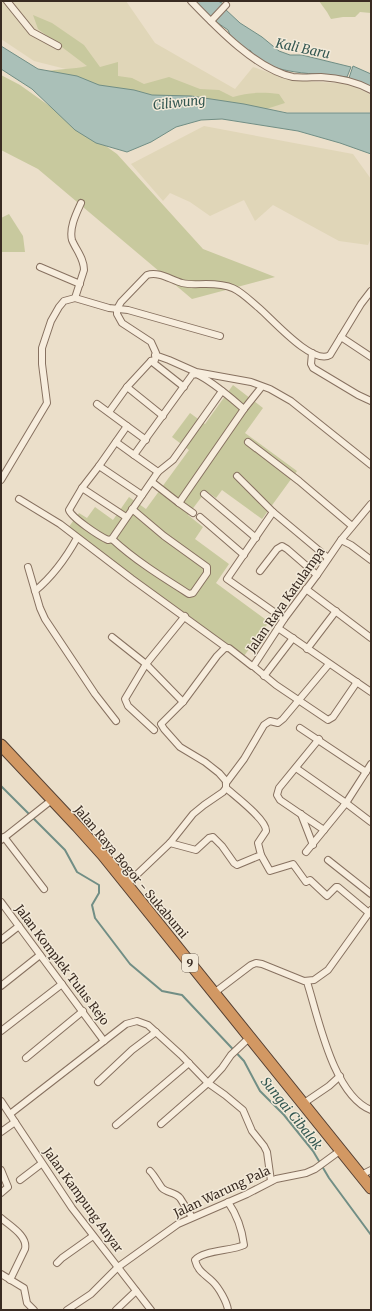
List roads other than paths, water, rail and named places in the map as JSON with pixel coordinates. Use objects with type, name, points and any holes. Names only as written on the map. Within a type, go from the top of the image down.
[{"type":"highway","name":"Jalan Raya Bogor - Sukabumi","points":[[1,745],[92,843],[127,884],[341,1150],[366,1173],[371,1188]]},
{"type":"street","points":[[7,1],[32,32],[58,46]]},
{"type":"street","points":[[191,1],[236,44],[276,72],[295,77],[348,80],[371,90]]},
{"type":"street","points":[[211,21],[226,5]]},
{"type":"street","points":[[75,298],[84,270],[84,265],[72,240],[71,232],[81,203]]},
{"type":"street","points":[[40,267],[80,284]]},
{"type":"street","points":[[110,412],[127,387],[151,361],[155,360],[156,353],[151,342],[122,323],[118,317],[117,309],[121,302],[140,281],[149,274],[165,276],[186,284],[225,285],[232,287],[242,293],[297,343],[312,353],[322,357],[328,356],[371,291]]},
{"type":"street","points":[[1,480],[47,405],[48,398],[42,364],[42,348],[49,324],[64,301],[75,298],[117,309],[128,310],[220,336]]},
{"type":"street","points":[[341,337],[371,356]]},
{"type":"street","points":[[312,353],[312,368],[371,401]]},
{"type":"street","points":[[155,355],[196,372],[265,386],[291,402],[369,460]]},
{"type":"street","points":[[151,361],[184,387]]},
{"type":"street","points":[[134,455],[191,377],[196,374],[222,391],[244,409]]},
{"type":"street","points":[[127,387],[163,416]]},
{"type":"street","points":[[179,504],[244,409],[260,389]]},
{"type":"street","points":[[112,539],[158,472],[173,460],[222,391]]},
{"type":"street","points":[[97,404],[110,412],[146,440]]},
{"type":"street","points":[[127,426],[82,488],[70,509],[70,512],[104,538],[108,540],[112,539],[132,557],[156,574],[189,594],[193,593],[207,573],[207,567],[164,536],[132,509]]},
{"type":"street","points":[[116,442],[158,472]]},
{"type":"street","points":[[248,442],[299,481],[352,526]]},
{"type":"street","points":[[99,466],[142,495]]},
{"type":"street","points":[[237,476],[273,512],[328,558]]},
{"type":"street","points":[[152,482],[179,504],[193,513]]},
{"type":"street","points":[[82,488],[126,517]]},
{"type":"street","points":[[204,494],[256,538]]},
{"type":"street","points":[[19,499],[60,524],[227,648]]},
{"type":"street","name":"Jalan Raya Katulampa","points":[[226,785],[224,778],[213,768],[180,747],[161,726],[161,724],[183,702],[219,654],[227,648],[253,666],[284,619],[341,540],[371,504]]},
{"type":"street","points":[[273,512],[227,579],[284,619]]},
{"type":"street","points":[[200,517],[244,555]]},
{"type":"street","points":[[35,591],[55,572],[77,538]]},
{"type":"street","points":[[341,540],[351,545],[371,560]]},
{"type":"street","points":[[260,572],[277,549],[282,546],[317,575]]},
{"type":"street","points":[[28,567],[42,614],[103,705],[116,721]]},
{"type":"street","points":[[306,589],[371,638]]},
{"type":"street","points":[[307,649],[336,611]]},
{"type":"street","points":[[154,730],[128,706],[125,697],[146,664],[185,616]]},
{"type":"street","points":[[278,628],[371,692]]},
{"type":"street","points":[[112,637],[146,664],[183,702]]},
{"type":"street","points":[[264,676],[293,638]]},
{"type":"street","points":[[127,884],[170,843],[193,814],[223,792],[264,725],[270,721],[279,723],[300,701],[329,664]]},
{"type":"street","points":[[253,666],[276,685],[326,719],[330,720],[357,682]]},
{"type":"street","points":[[300,728],[319,739],[366,772]]},
{"type":"street","points":[[319,739],[279,788],[277,795],[280,800],[324,830]]},
{"type":"street","points":[[306,852],[346,802],[371,764]]},
{"type":"street","points":[[296,768],[346,802],[371,822]]},
{"type":"street","points":[[214,993],[256,963],[307,982],[317,979],[328,970],[370,911],[338,887],[326,896],[310,880],[306,882],[293,864],[270,871],[261,855],[258,843],[266,831],[266,825],[226,785]]},
{"type":"street","points":[[44,889],[3,838],[52,800]]},
{"type":"street","points":[[301,814],[313,844]]},
{"type":"street","points":[[170,843],[196,850],[209,838],[213,837],[237,865],[261,855]]},
{"type":"street","points":[[328,860],[371,894]]},
{"type":"street","name":"Jalan Komplek Tulus Rejo","points":[[1,902],[104,1040]]},
{"type":"street","points":[[1,940],[19,926]]},
{"type":"street","points":[[1,986],[40,955]]},
{"type":"street","points":[[307,982],[325,1043],[340,1076],[356,1100],[371,1110]]},
{"type":"street","points":[[1,1031],[62,984]]},
{"type":"street","points":[[26,1058],[83,1012]]},
{"type":"street","points":[[10,1114],[126,1024],[134,1021],[142,1022],[156,1032],[208,1083],[243,1110],[252,1131],[267,1152],[271,1181]]},
{"type":"street","points":[[98,1082],[132,1050],[156,1032]]},
{"type":"street","points":[[161,1124],[208,1083],[222,1068],[231,1055],[250,1037]]},
{"type":"street","points":[[116,1125],[189,1063]]},
{"type":"street","points":[[304,1103],[329,1086],[340,1076]]},
{"type":"street","name":"Jalan Kampung Anyar","points":[[1,1100],[41,1164],[72,1208],[151,1310]]},
{"type":"street","points":[[1,1132],[15,1122]]},
{"type":"street","name":"Jalan Warung Pala","points":[[67,1310],[91,1294],[118,1267],[173,1227],[192,1217],[247,1194],[271,1181],[281,1177],[306,1173],[319,1167],[341,1150]]},
{"type":"street","points":[[20,1180],[41,1164]]},
{"type":"street","points":[[150,1171],[162,1188],[180,1198],[192,1217]]},
{"type":"street","points":[[1,1173],[8,1187],[1,1193]]},
{"type":"street","points":[[228,1202],[236,1214],[241,1227],[244,1245],[212,1252],[195,1260],[200,1271],[215,1285],[228,1310]]},
{"type":"street","points":[[1,1218],[22,1238],[26,1244],[10,1280]]},
{"type":"street","points":[[57,1264],[62,1258],[93,1236]]},
{"type":"street","points":[[1,1274],[24,1288],[27,1303],[34,1310]]},
{"type":"street","points":[[116,1310],[136,1291]]},
{"type":"water","points":[[194,1],[218,1],[224,4],[212,18]]},
{"type":"water","points":[[225,9],[240,23],[262,37],[279,51],[290,55],[302,55],[351,67],[347,77],[294,72],[267,65],[257,58],[250,50],[247,51],[231,37],[228,30],[215,21]]},
{"type":"water","name":"Ciliwung","points":[[1,46],[38,69],[77,76],[99,85],[134,90],[152,95],[191,96],[244,104],[287,113],[371,113],[371,154],[298,131],[222,119],[201,120],[176,127],[151,142],[127,152],[96,143],[75,130],[32,89],[1,69]]},
{"type":"water","points":[[353,66],[371,74],[371,89],[349,78]]},
{"type":"waterway","name":"Sungai Cibalok","points":[[1,786],[65,850],[77,872],[99,885],[99,893],[92,905],[95,918],[130,964],[162,991],[182,995],[244,1061],[260,1091],[284,1115],[313,1151],[329,1178],[371,1235]]},
{"type":"water label","name":"Kali Baru","points":[[303,48]]}]
